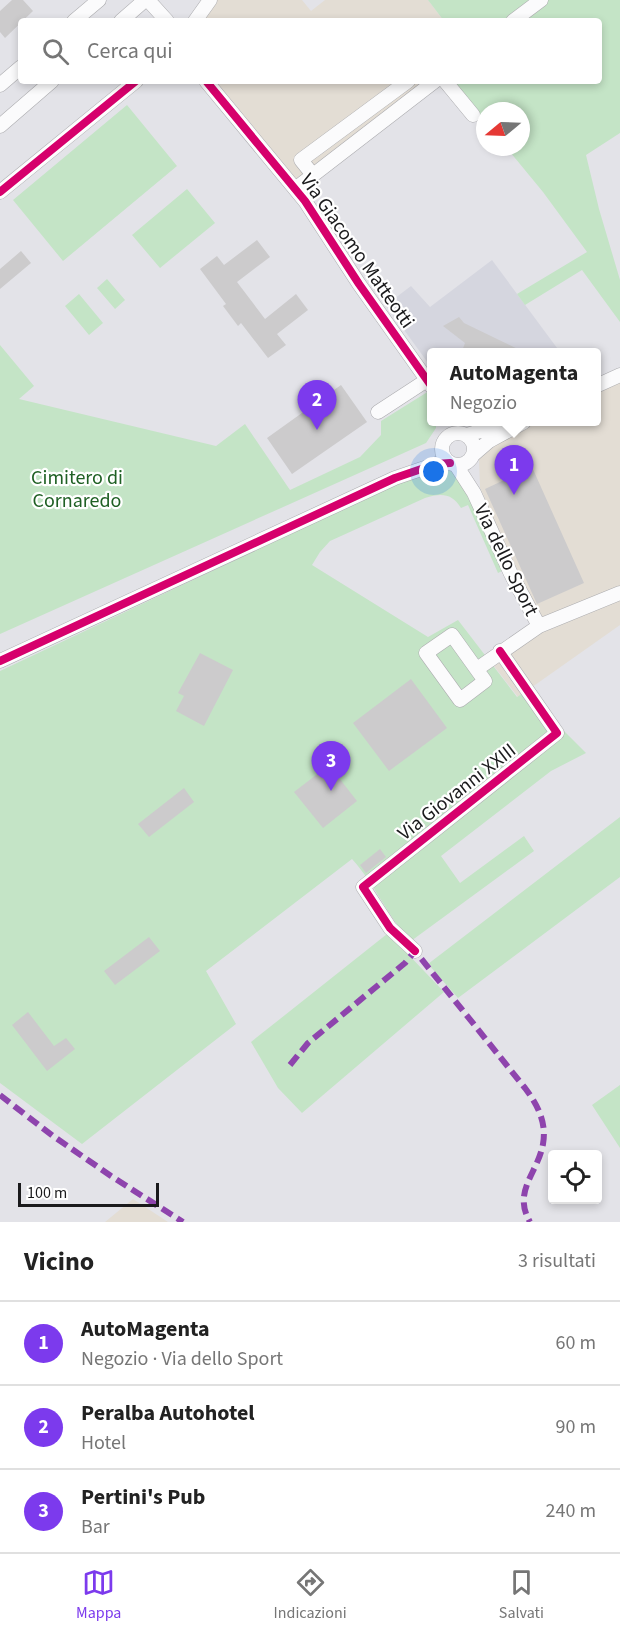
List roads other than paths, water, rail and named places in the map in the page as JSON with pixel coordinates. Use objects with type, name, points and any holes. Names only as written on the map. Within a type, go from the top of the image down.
[{"type":"street","points":[[78,18],[99,0]]},
{"type":"street","points":[[125,18],[146,0],[163,18]]},
{"type":"street","points":[[197,18],[210,0]]},
{"type":"street","points":[[517,18],[541,0]]},
{"type":"street","points":[[0,85],[18,70]]},
{"type":"street","points":[[0,126],[49,84]]},
{"type":"street","points":[[0,192],[132,84]]},
{"type":"street","name":"Via Giacomo Matteotti","points":[[208,84],[305,201],[359,284],[427,380]]},
{"type":"street","points":[[313,175],[301,159],[404,84]]},
{"type":"street","points":[[295,189],[431,84]]},
{"type":"street","points":[[447,84],[473,115]]},
{"type":"street","points":[[388,95],[398,109]]},
{"type":"street","points":[[601,384],[620,375]]},
{"type":"street","points":[[378,412],[427,384]]},
{"type":"street","points":[[443,426],[443,455],[453,464]]},
{"type":"street","points":[[395,478],[428,458],[452,433],[486,426]]},
{"type":"street","points":[[0,661],[395,478],[436,464],[465,464],[489,441],[517,426]]},
{"type":"street","points":[[461,430],[474,444],[473,456]]},
{"type":"street","name":"Via dello Sport","points":[[473,456],[474,493]]},
{"type":"street","name":"Via dello Sport","points":[[453,464],[474,493],[511,574],[539,626]]},
{"type":"street","points":[[477,669],[539,626],[620,593]]},
{"type":"street","points":[[452,635],[477,669],[485,681],[460,700],[426,653],[452,635]]},
{"type":"street","name":"Via Giovanni XXIII","points":[[414,951],[390,928],[363,887],[557,733],[500,651]]},
{"type":"place","name":"Peralba Autohotel","points":[[317,430]]},
{"type":"place","name":"AutoMagenta","points":[[514,495]]},
{"type":"place","name":"Pertini's Pub","points":[[331,791]]},
{"type":"park label","name":"Cimitero di Cornaredo","points":[[77,490]]}]
